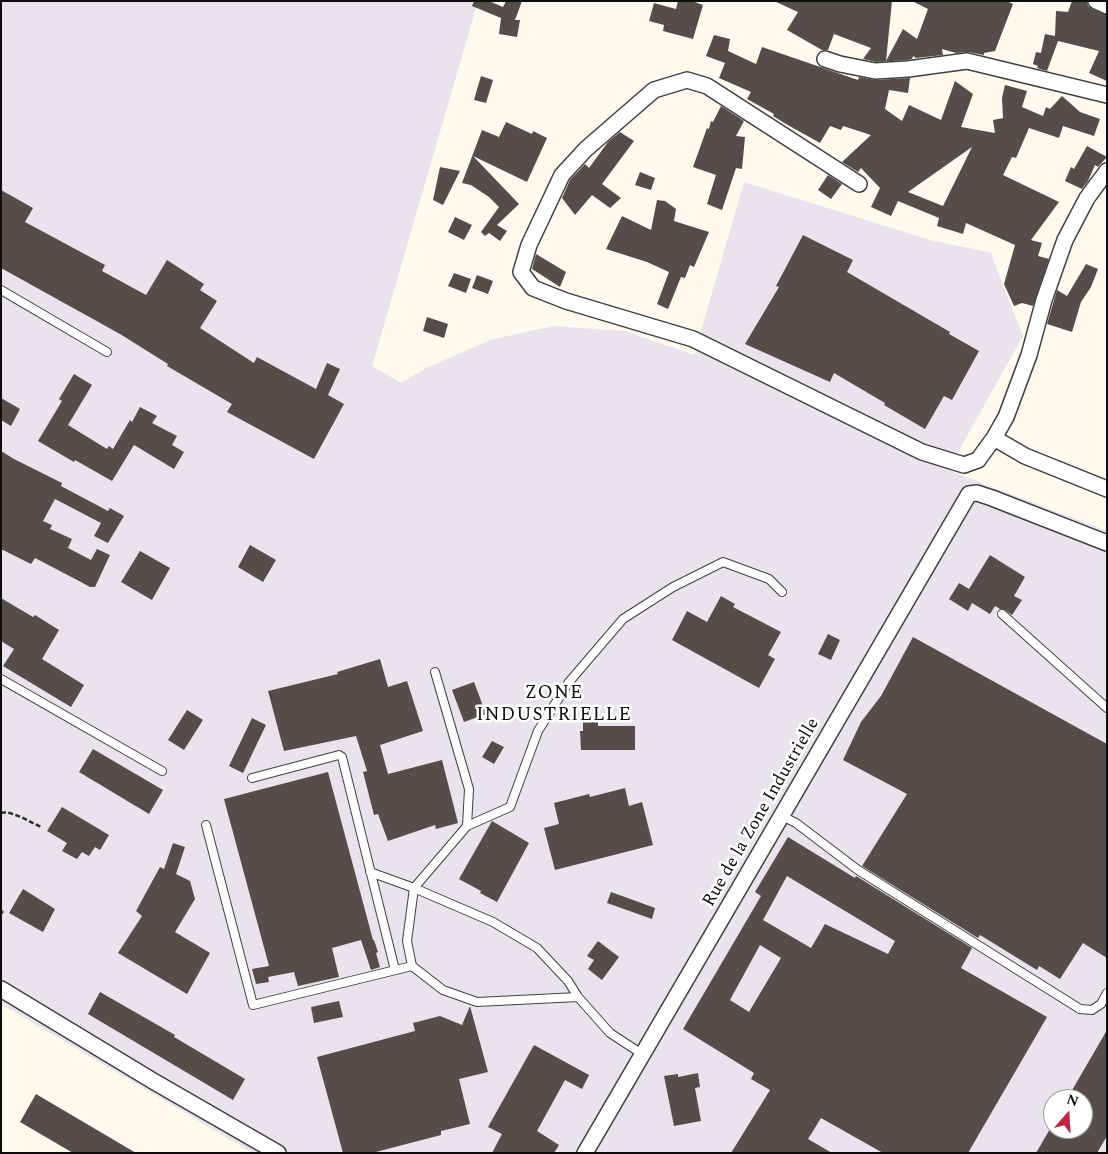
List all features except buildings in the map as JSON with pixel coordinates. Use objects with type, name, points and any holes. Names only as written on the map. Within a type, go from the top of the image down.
[{"type":"street","points":[[1096,2],[1107,6]]},
{"type":"street","points":[[824,59],[875,71],[908,69],[967,61],[1107,95]]},
{"type":"street","points":[[859,184],[707,86],[687,80],[654,90],[586,149],[562,175],[529,245],[522,272],[532,288],[566,301],[693,340],[922,452],[964,465],[978,460],[1006,417],[1029,355],[1044,300],[1065,240],[1087,198],[1107,171]]},
{"type":"street","points":[[994,438],[1025,456],[1107,489]]},
{"type":"street","name":"Rue de la Zone Industrielle","points":[[584,1153],[966,498],[973,493],[992,498],[1107,543]]},
{"type":"street","points":[[1,989],[153,1081],[278,1153]]},
{"type":"lane","points":[[1,290],[107,352]]},
{"type":"lane","points":[[578,997],[477,1002],[443,990],[412,966],[407,940],[414,888],[467,826],[510,807],[538,731],[569,682],[623,619],[673,586],[724,562],[769,579],[782,592]]},
{"type":"lane","points":[[1002,614],[1107,708]]},
{"type":"lane","points":[[435,672],[469,789],[467,826]]},
{"type":"lane","points":[[1,679],[162,771]]},
{"type":"lane","points":[[252,778],[341,756],[395,970]]},
{"type":"lane","points":[[782,816],[796,823],[858,870],[1080,1009],[1092,1010],[1102,1004],[1107,993]]},
{"type":"lane","points":[[206,825],[253,1005],[412,966]]},
{"type":"lane","points":[[370,872],[414,888],[493,922],[537,948],[568,981],[578,997],[610,1033],[642,1054]]},
{"type":"path","points":[[1,813],[7,812],[42,827]]},
{"type":"shaded area","points":[[1,1],[478,1],[372,366],[401,383],[426,368],[490,340],[554,326],[625,331],[694,355],[744,182],[930,240],[993,253],[991,254],[1022,334],[1024,334],[948,470],[1107,531],[1107,1153],[253,1153],[1,1004]]},
{"type":"district","name":"ZONE INDUSTRIELLE","points":[[554,705]]}]
